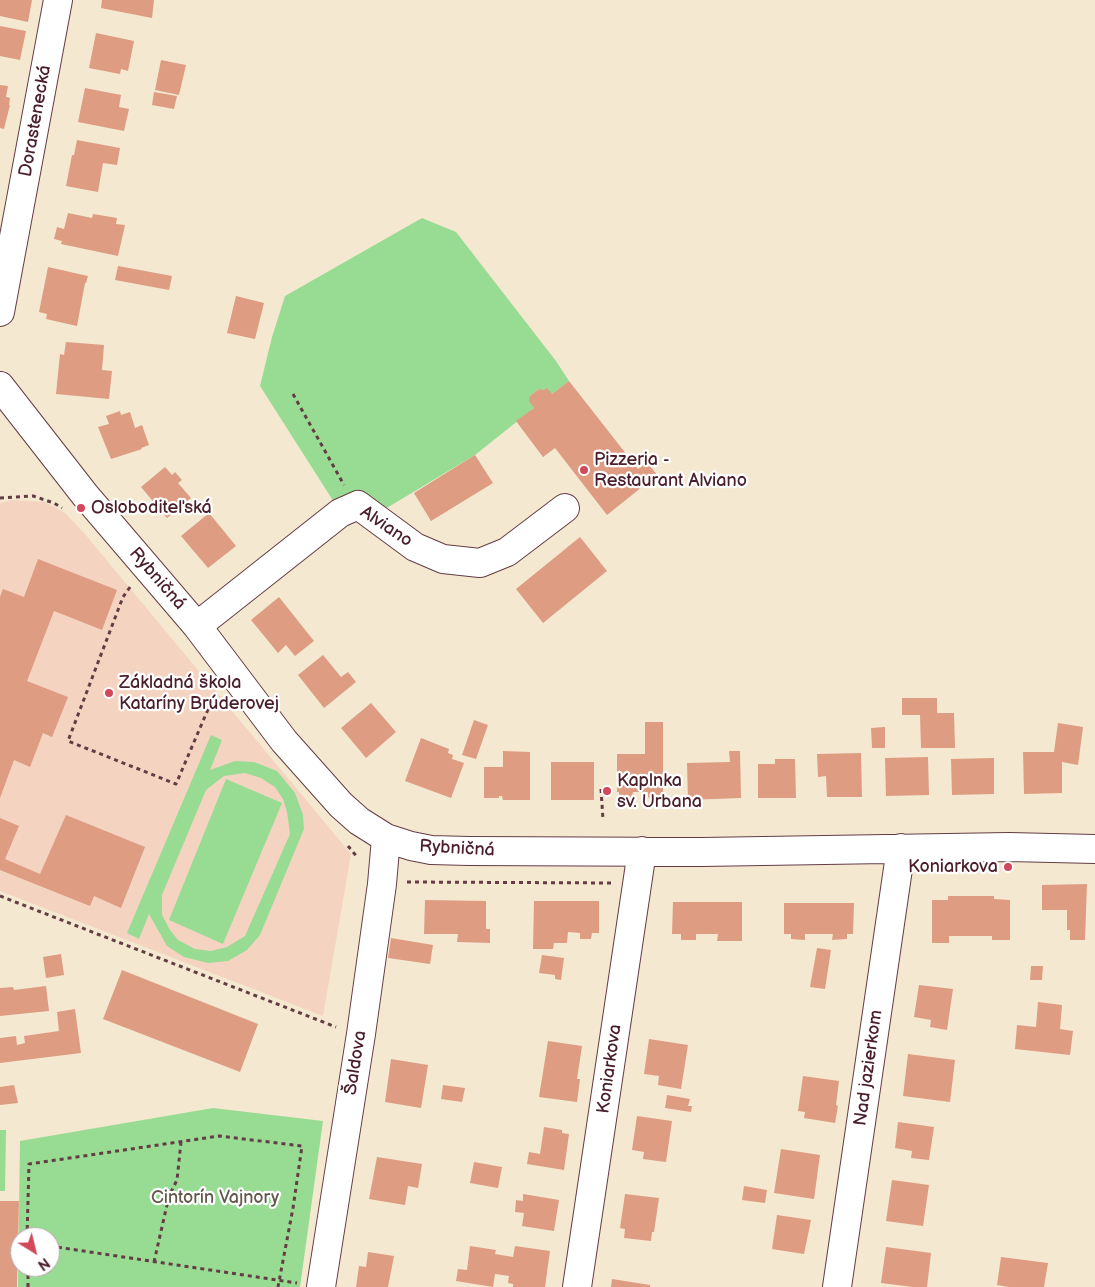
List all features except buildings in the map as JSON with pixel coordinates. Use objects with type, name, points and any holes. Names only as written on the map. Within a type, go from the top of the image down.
[{"type":"street","name":"Dorastenecká","points":[[0,312],[6,240],[58,0]]},
{"type":"street","name":"Rybničná","points":[[0,386],[85,495],[197,626],[284,740],[326,789],[359,821],[386,838],[432,850],[702,852],[1009,847],[1095,849]]},
{"type":"street","name":"Alviano","points":[[197,626],[340,514],[358,505],[415,547],[443,559],[480,563],[507,552],[565,508]]},
{"type":"street","name":"Šaldova","points":[[311,1285],[361,1034],[382,884],[386,838]]},
{"type":"street","name":"Nad jazierkom","points":[[837,1287],[901,848]]},
{"type":"street","name":"Koniarkova","points":[[577,1287],[642,852]]},
{"type":"path","points":[[293,394],[356,506]]},
{"type":"path","points":[[144,565],[123,597],[68,741],[176,784],[212,700]]},
{"type":"path","points":[[601,790],[603,820]]},
{"type":"path","points":[[400,887],[405,882],[619,883]]},
{"type":"path","points":[[0,896],[337,1028],[361,1034]]},
{"type":"path","points":[[27,1227],[29,1164],[219,1136],[302,1146],[278,1287]]},
{"type":"path","points":[[154,1262],[169,1196],[177,1180],[180,1142]]},
{"type":"path","points":[[60,1248],[280,1282],[311,1285]]},
{"type":"shaded area","name":"Základná škola Kataríny Brúderovej","points":[[12,500],[45,502],[65,513],[84,533],[351,854],[323,1016],[0,891],[0,503]]},
{"type":"green space","points":[[422,218],[456,232],[556,361],[569,381],[552,394],[539,389],[530,396],[530,401],[534,408],[475,455],[370,518],[346,521],[260,386],[272,337],[285,296]]},
{"type":"green space","points":[[211,735],[222,740],[210,770],[235,761],[254,762],[277,771],[295,793],[303,815],[304,829],[260,935],[247,950],[228,961],[208,963],[184,957],[167,946],[149,914],[139,939],[127,933]],"holes":[[[245,773],[261,778],[275,787],[283,799],[290,834],[245,936],[227,947],[211,951],[195,949],[178,940],[170,930],[162,915],[162,895],[206,790],[224,776]]]},
{"type":"green space","points":[[226,779],[282,803],[223,944],[169,920]]},
{"type":"green space","name":"Cintorín Vajnory","points":[[213,1108],[323,1121],[300,1287],[18,1287],[18,1277],[60,1277],[60,1227],[19,1227],[20,1141]]},
{"type":"green space","points":[[0,1130],[6,1130],[5,1191],[0,1191]]},
{"type":"place","name":"Pizzeria - Restaurant Alviano","points":[[584,470]]},
{"type":"place","name":"Osloboditeľská","points":[[81,508]]},
{"type":"place","name":"Základná škola Kataríny Brúderovej","points":[[109,693]]},
{"type":"place","name":"Kaplnka sv. Urbana","points":[[607,791]]},
{"type":"place","name":"Koniarkova","points":[[1008,867]]}]
